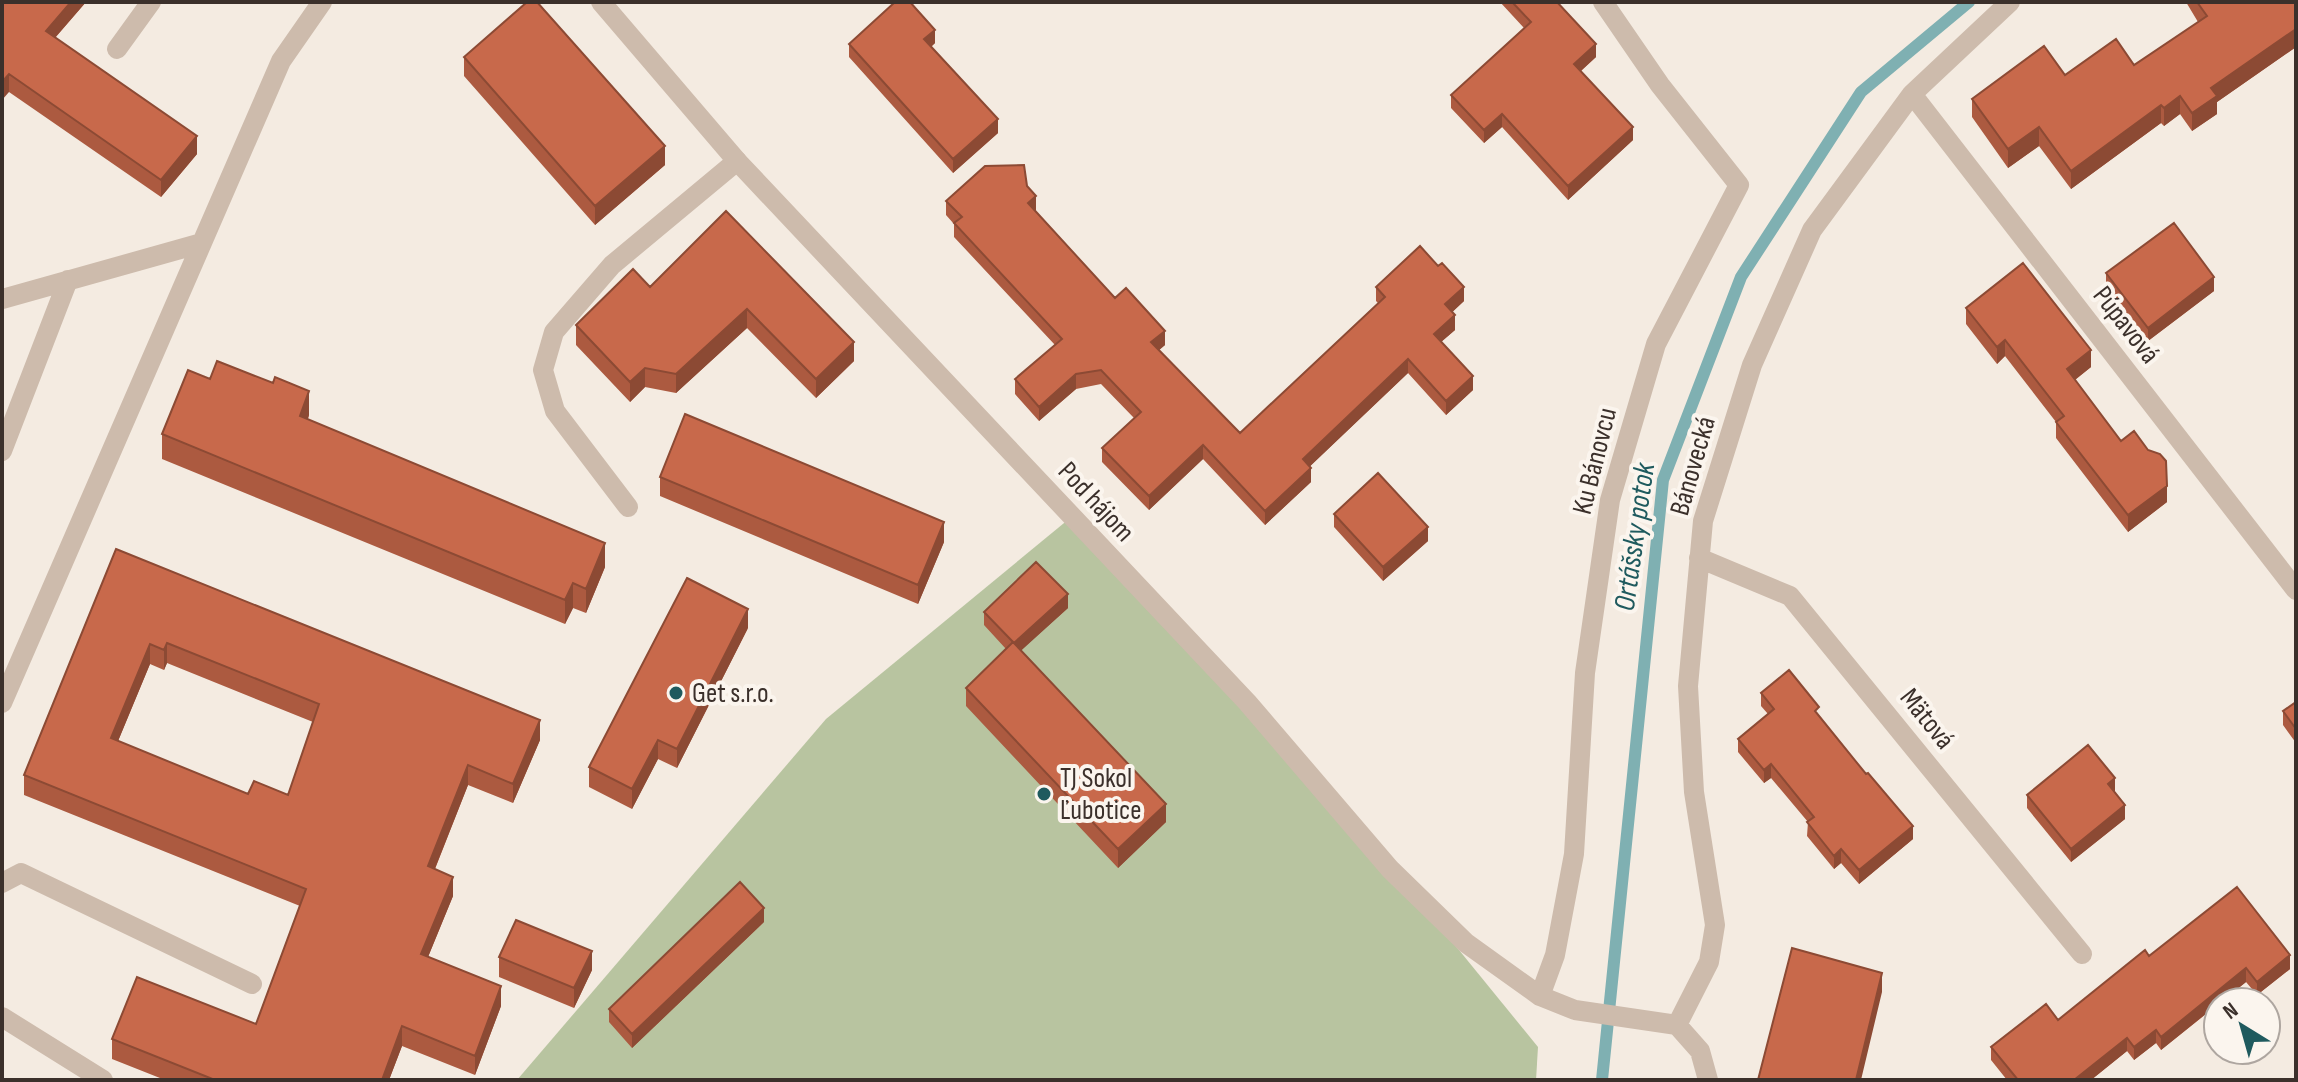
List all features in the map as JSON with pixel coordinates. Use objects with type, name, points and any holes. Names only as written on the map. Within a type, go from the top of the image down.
[{"type":"street","points":[[117,49],[151,2]]},
{"type":"street","points":[[2,703],[281,61],[322,2]]},
{"type":"street","name":"Pod hájom","points":[[601,2],[737,161],[1247,702],[1390,869],[1466,943],[1540,996],[1575,1010],[1677,1025]]},
{"type":"street","name":"Ku Bánovcu","points":[[1540,996],[1555,955],[1574,854],[1585,673],[1610,500],[1656,344],[1739,185],[1660,85],[1603,2]]},
{"type":"street","name":"Bánovecká","points":[[1677,1025],[1709,962],[1715,925],[1694,792],[1688,686],[1703,521],[1752,365],[1812,230],[1912,94],[2010,2]]},
{"type":"street","name":"Púpavová","points":[[1912,94],[2296,590]]},
{"type":"street","points":[[628,507],[555,411],[543,370],[554,332],[612,265],[737,161]]},
{"type":"street","points":[[2,299],[202,243]]},
{"type":"street","points":[[2,451],[68,280]]},
{"type":"street","name":"Mätová","points":[[1699,558],[1790,596],[2082,954]]},
{"type":"street","points":[[2,883],[21,873],[252,984]]},
{"type":"street","points":[[2,1017],[103,1080]]},
{"type":"street","points":[[1677,1025],[1700,1051],[1708,1080]]},
{"type":"green space","name":"TJ Sokol Ľubotice","points":[[1075,514],[1393,869],[1538,1047],[1536,1080],[517,1080],[826,719]]},
{"type":"building","points":[[2,2],[71,2],[46,31],[197,136],[161,180],[9,74],[2,82]]},
{"type":"building","points":[[527,2],[537,2],[665,146],[595,206],[464,57]]},
{"type":"building","points":[[895,2],[910,2],[935,30],[924,39],[998,119],[953,159],[849,44]]},
{"type":"building","points":[[1512,2],[1557,2],[1596,44],[1574,64],[1633,127],[1568,186],[1502,114],[1484,130],[1451,95],[1531,22]]},
{"type":"building","points":[[2197,2],[2296,2],[2296,29],[2211,88],[2217,96],[2192,113],[2180,96],[2164,108],[2161,105],[2071,171],[2039,127],[2008,149],[1972,99],[2044,46],[2065,75],[2116,39],[2134,65],[2207,16]]},
{"type":"building","points":[[1024,165],[1027,186],[1036,196],[1028,203],[1115,298],[1126,288],[1165,331],[1151,342],[1240,433],[1385,297],[1376,287],[1420,246],[1438,266],[1442,263],[1464,287],[1445,304],[1455,315],[1434,334],[1473,376],[1446,401],[1408,359],[1303,459],[1311,468],[1265,511],[1203,445],[1149,496],[1102,448],[1141,412],[1101,370],[1076,374],[1039,407],[1015,379],[1062,339],[954,223],[962,217],[946,201],[985,166]]},
{"type":"building","points":[[726,211],[854,342],[816,379],[747,309],[676,374],[645,368],[630,382],[576,325],[633,269],[650,287]]},
{"type":"building","points":[[2174,223],[2214,277],[2148,328],[2106,273]]},
{"type":"building","points":[[2023,263],[2091,350],[2067,369],[2121,441],[2134,431],[2148,450],[2160,454],[2166,461],[2167,486],[2128,515],[2056,422],[2064,416],[2005,340],[1997,347],[1966,308]]},
{"type":"building","points":[[217,361],[273,383],[275,377],[309,391],[300,416],[605,543],[586,589],[573,583],[565,600],[162,434],[188,370],[210,379]]},
{"type":"building","points":[[685,414],[944,522],[918,585],[660,477]]},
{"type":"building","points":[[1378,473],[1428,527],[1383,567],[1334,514]]},
{"type":"building","points":[[116,549],[540,720],[513,784],[468,765],[428,866],[453,877],[421,954],[501,986],[475,1056],[402,1026],[382,1080],[215,1080],[112,1039],[137,977],[256,1024],[306,889],[24,775]],"holes":[[[167,643],[319,704],[288,795],[254,781],[248,794],[111,738],[150,644],[164,650]]]},
{"type":"building","points":[[1036,562],[1068,594],[1014,643],[984,612]]},
{"type":"building","name":"Get s.r.o.","points":[[687,578],[748,609],[677,749],[658,740],[632,789],[589,767]]},
{"type":"building","points":[[1013,642],[1166,804],[1118,849],[966,688]]},
{"type":"building","points":[[1789,670],[1819,707],[1815,711],[1913,826],[1859,870],[1841,849],[1834,856],[1807,822],[1814,817],[1771,764],[1764,770],[1738,739],[1774,709],[1761,693]]},
{"type":"building","points":[[2296,702],[2296,729],[2283,711]]},
{"type":"building","points":[[2088,745],[2115,778],[2108,784],[2125,805],[2071,849],[2027,795]]},
{"type":"building","points":[[740,882],[764,908],[632,1034],[609,1009]]},
{"type":"building","points":[[2237,887],[2290,955],[2257,982],[2246,968],[2224,986],[2202,986],[2202,1004],[2161,1037],[2156,1030],[2134,1047],[2127,1038],[2074,1080],[2018,1080],[1991,1047],[2046,1004],[2058,1020],[2145,950],[2149,956]]},
{"type":"building","points":[[516,920],[592,951],[574,988],[499,957]]},
{"type":"building","points":[[1792,948],[1882,973],[1856,1080],[1758,1080]]},
{"type":"waterway","name":"Ortášsky potok","points":[[1602,1080],[1663,480],[1741,277],[1861,92],[1969,2]]},
{"type":"place","name":"Get s.r.o.","points":[[676,693]]},
{"type":"place","name":"TJ Sokol Ľubotice","points":[[1044,794]]}]
